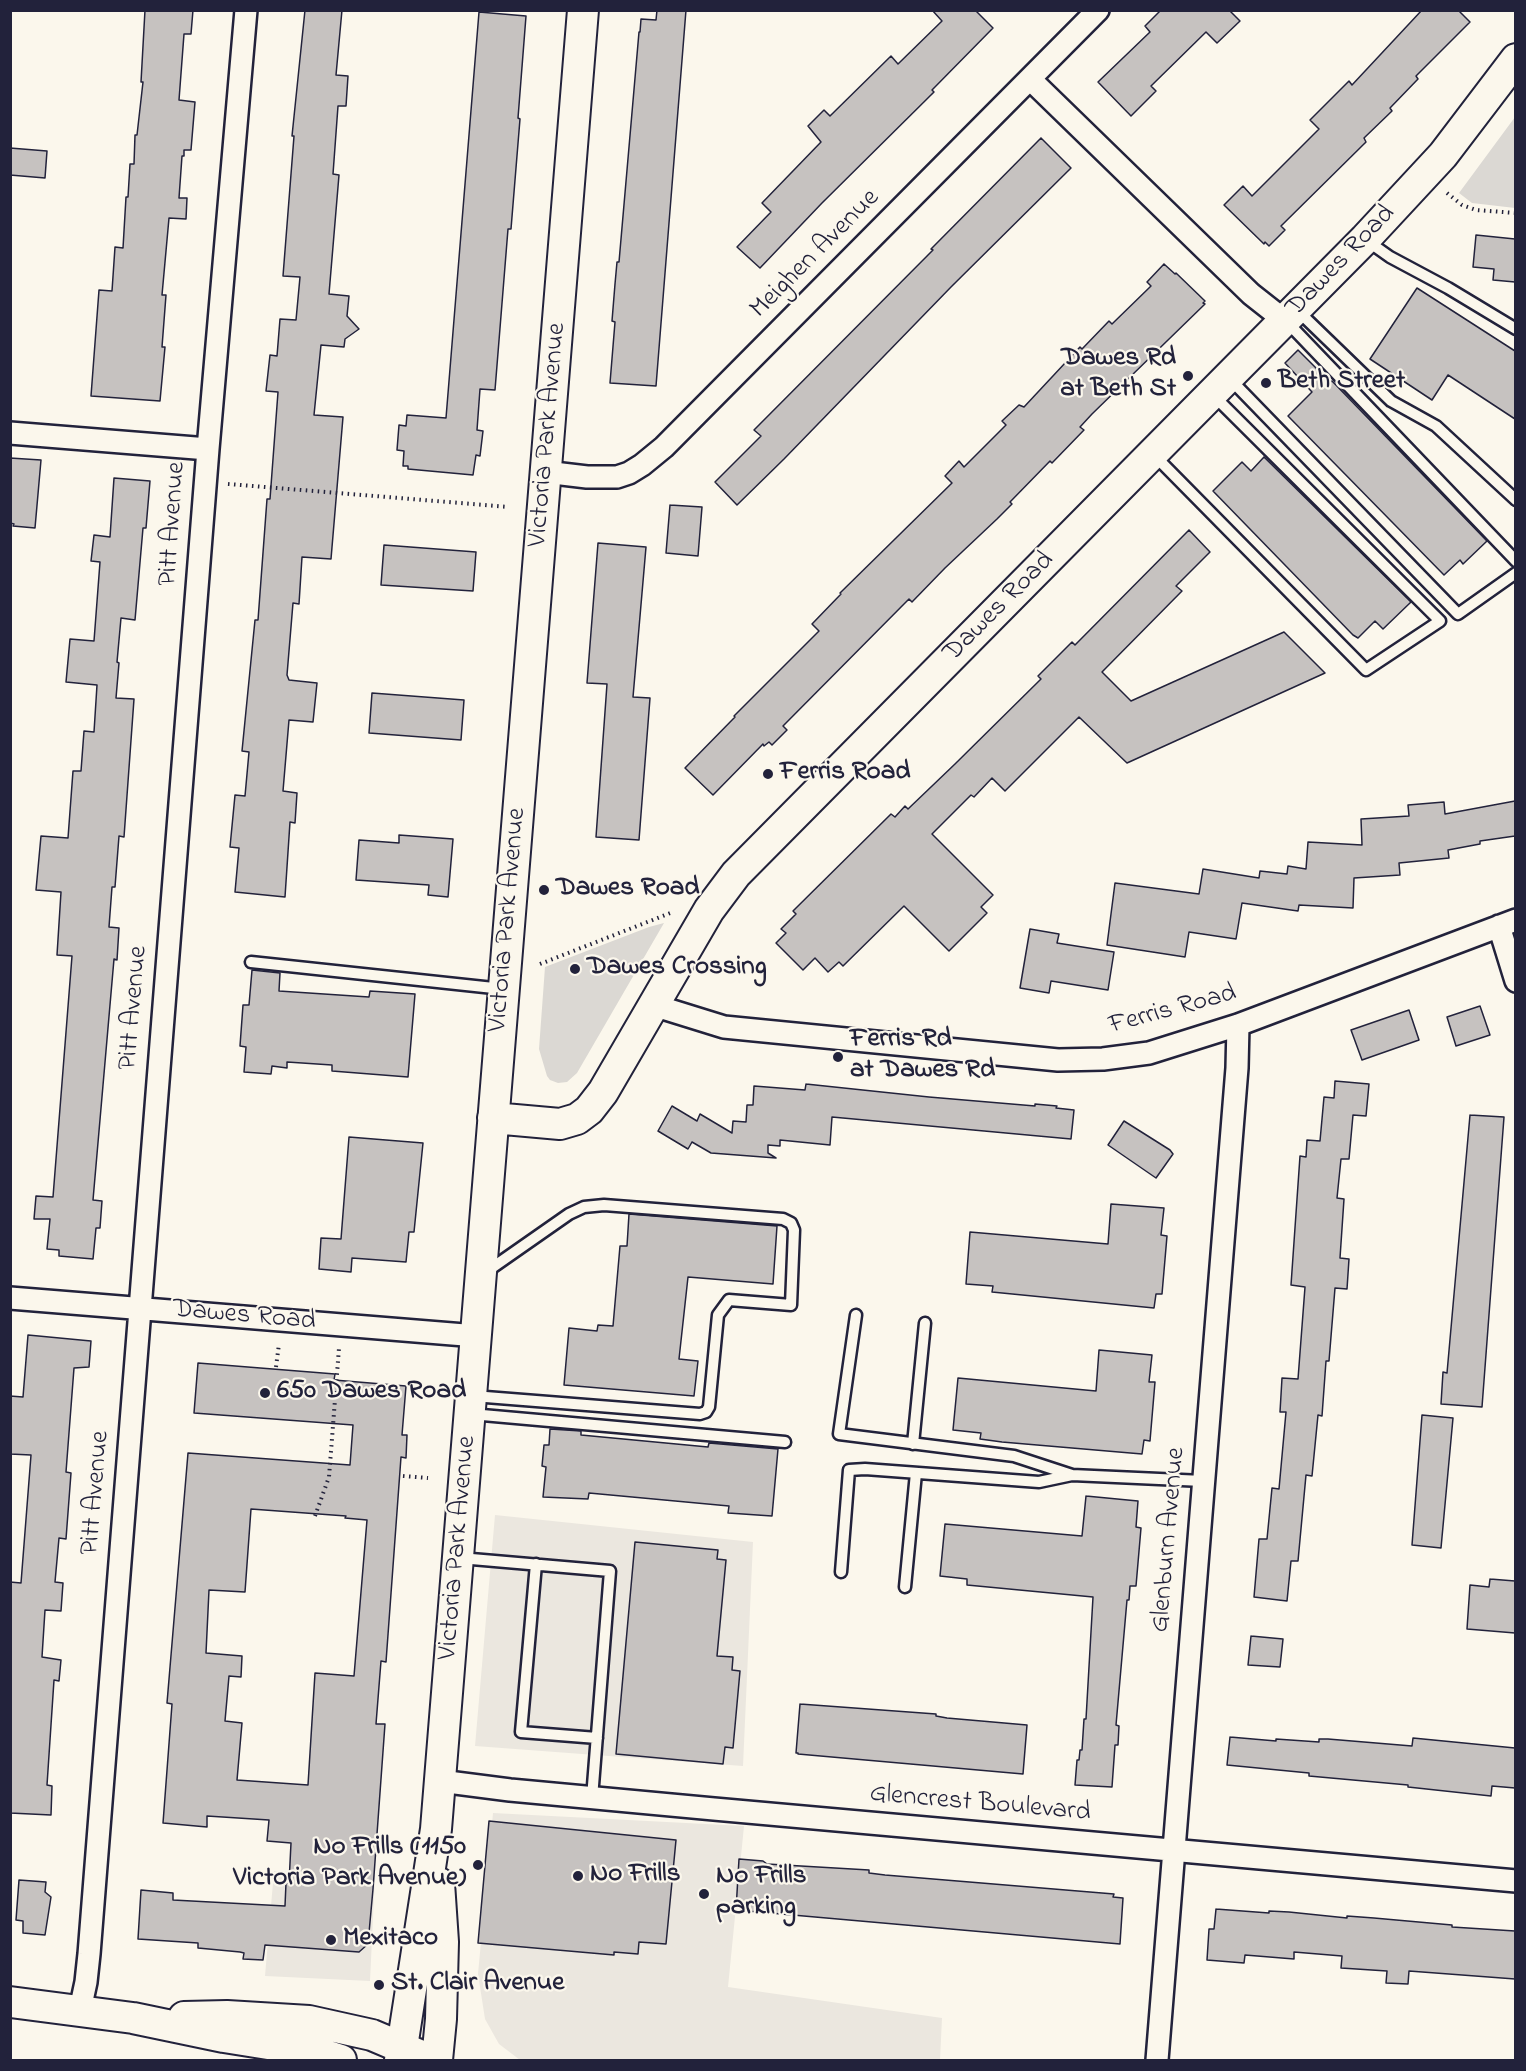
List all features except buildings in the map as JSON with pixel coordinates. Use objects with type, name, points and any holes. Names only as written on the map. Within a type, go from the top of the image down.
[{"type":"main road","name":"Victoria Park Avenue","points":[[401,2054],[436,1829],[583,10]]},
{"type":"main road","name":"Dawes Road","points":[[493,1118],[555,1124],[568,1122],[585,1114],[603,1092],[709,910],[736,874],[1365,239],[1443,155],[1515,59]]},
{"type":"main road","name":"Victoria Park Avenue","points":[[436,1829],[443,1942],[441,2019],[437,2061]]},
{"type":"main road","points":[[10,2002],[133,2018],[224,2037],[312,2051],[341,2061]]},
{"type":"main road","points":[[133,2018],[227,2016],[309,2021],[372,2036],[401,2054],[431,2061]]},
{"type":"street","name":"Pitt Avenue","points":[[80,2010],[89,1954],[208,449],[246,10]]},
{"type":"street","name":"Meighen Avenue","points":[[545,472],[587,477],[617,477],[629,473],[664,447],[1098,10]]},
{"type":"street","points":[[1030,80],[1251,294],[1290,314]]},
{"type":"street","points":[[10,433],[208,449]]},
{"type":"street","points":[[1507,923],[1515,981]]},
{"type":"street","name":"Ferris Road","points":[[653,1005],[724,1027],[1058,1060],[1103,1059],[1149,1053],[1238,1025],[1507,923]]},
{"type":"street","name":"Glenburn Avenue","points":[[1157,2061],[1238,1068],[1238,1025]]},
{"type":"street","name":"Dawes Road","points":[[10,1298],[477,1336]]},
{"type":"street","name":"Glencrest Boulevard","points":[[440,1781],[592,1798],[1515,1881]]},
{"type":"lane","points":[[1365,239],[1390,257],[1448,288],[1515,329]]},
{"type":"lane","points":[[1290,314],[1391,401],[1436,426],[1515,500]]},
{"type":"lane","points":[[1290,314],[1515,561]]},
{"type":"lane","points":[[1153,454],[1366,670],[1440,621],[1220,386]]},
{"type":"lane","points":[[1220,386],[1458,614],[1515,573]]},
{"type":"lane","points":[[251,962],[503,989]]},
{"type":"lane","points":[[471,1405],[700,1414],[706,1412],[709,1407],[718,1315],[729,1300],[791,1305],[794,1230],[791,1223],[783,1219],[604,1205],[584,1207],[569,1214],[481,1275]]},
{"type":"lane","points":[[856,1315],[839,1434],[1014,1456],[1072,1475]]},
{"type":"lane","points":[[913,1444],[925,1323]]},
{"type":"lane","points":[[471,1405],[785,1442]]},
{"type":"lane","points":[[841,1572],[849,1470],[865,1469],[1039,1482],[1072,1475],[1203,1481]]},
{"type":"lane","points":[[904,1587],[916,1473]]},
{"type":"lane","points":[[458,1558],[610,1571],[592,1798]]},
{"type":"lane","points":[[536,1564],[521,1732],[597,1738]]},
{"type":"path","points":[[1446,192],[1462,205],[1476,210],[1515,213]]},
{"type":"path","points":[[207,482],[509,507]]},
{"type":"path","points":[[540,964],[673,912]]},
{"type":"path","points":[[315,1516],[329,1477],[341,1326]]},
{"type":"path","points":[[403,1476],[428,1478]]},
{"type":"shaded area","points":[[1515,117],[1515,208],[1472,203],[1459,193]]},
{"type":"shaded area","points":[[664,923],[577,1073],[567,1082],[558,1083],[550,1080],[539,1049],[545,967]]},
{"type":"shaded area","points":[[495,1515],[753,1542],[743,1766],[475,1746]]},
{"type":"shaded area","points":[[493,1813],[744,1826],[728,1987],[942,2018],[940,2060],[520,2060],[499,2044],[485,2019],[478,1974]]},
{"type":"shaded area","points":[[274,1871],[375,1875],[370,1981],[265,1976]]},
{"type":"place","name":"Dawes Rd at Beth St","points":[[1188,376]]},
{"type":"place","name":"Beth Street","points":[[1266,383]]},
{"type":"place","name":"Ferris Road","points":[[768,774]]},
{"type":"place","name":"Dawes Road","points":[[544,890]]},
{"type":"place","name":"Dawes Crossing","points":[[575,969]]},
{"type":"place","name":"Ferris Rd at Dawes Rd","points":[[838,1057]]},
{"type":"place","name":"650 Dawes Road","points":[[265,1393]]},
{"type":"place","name":"No Frills (1150 Victoria Park Avenue)","points":[[478,1865]]},
{"type":"place","name":"No Frills","points":[[578,1876]]},
{"type":"place","name":"No Frills parking","points":[[704,1894]]},
{"type":"place","name":"Mexitaco","points":[[331,1940]]},
{"type":"place","name":"St. Clair Avenue","points":[[379,1985]]}]
